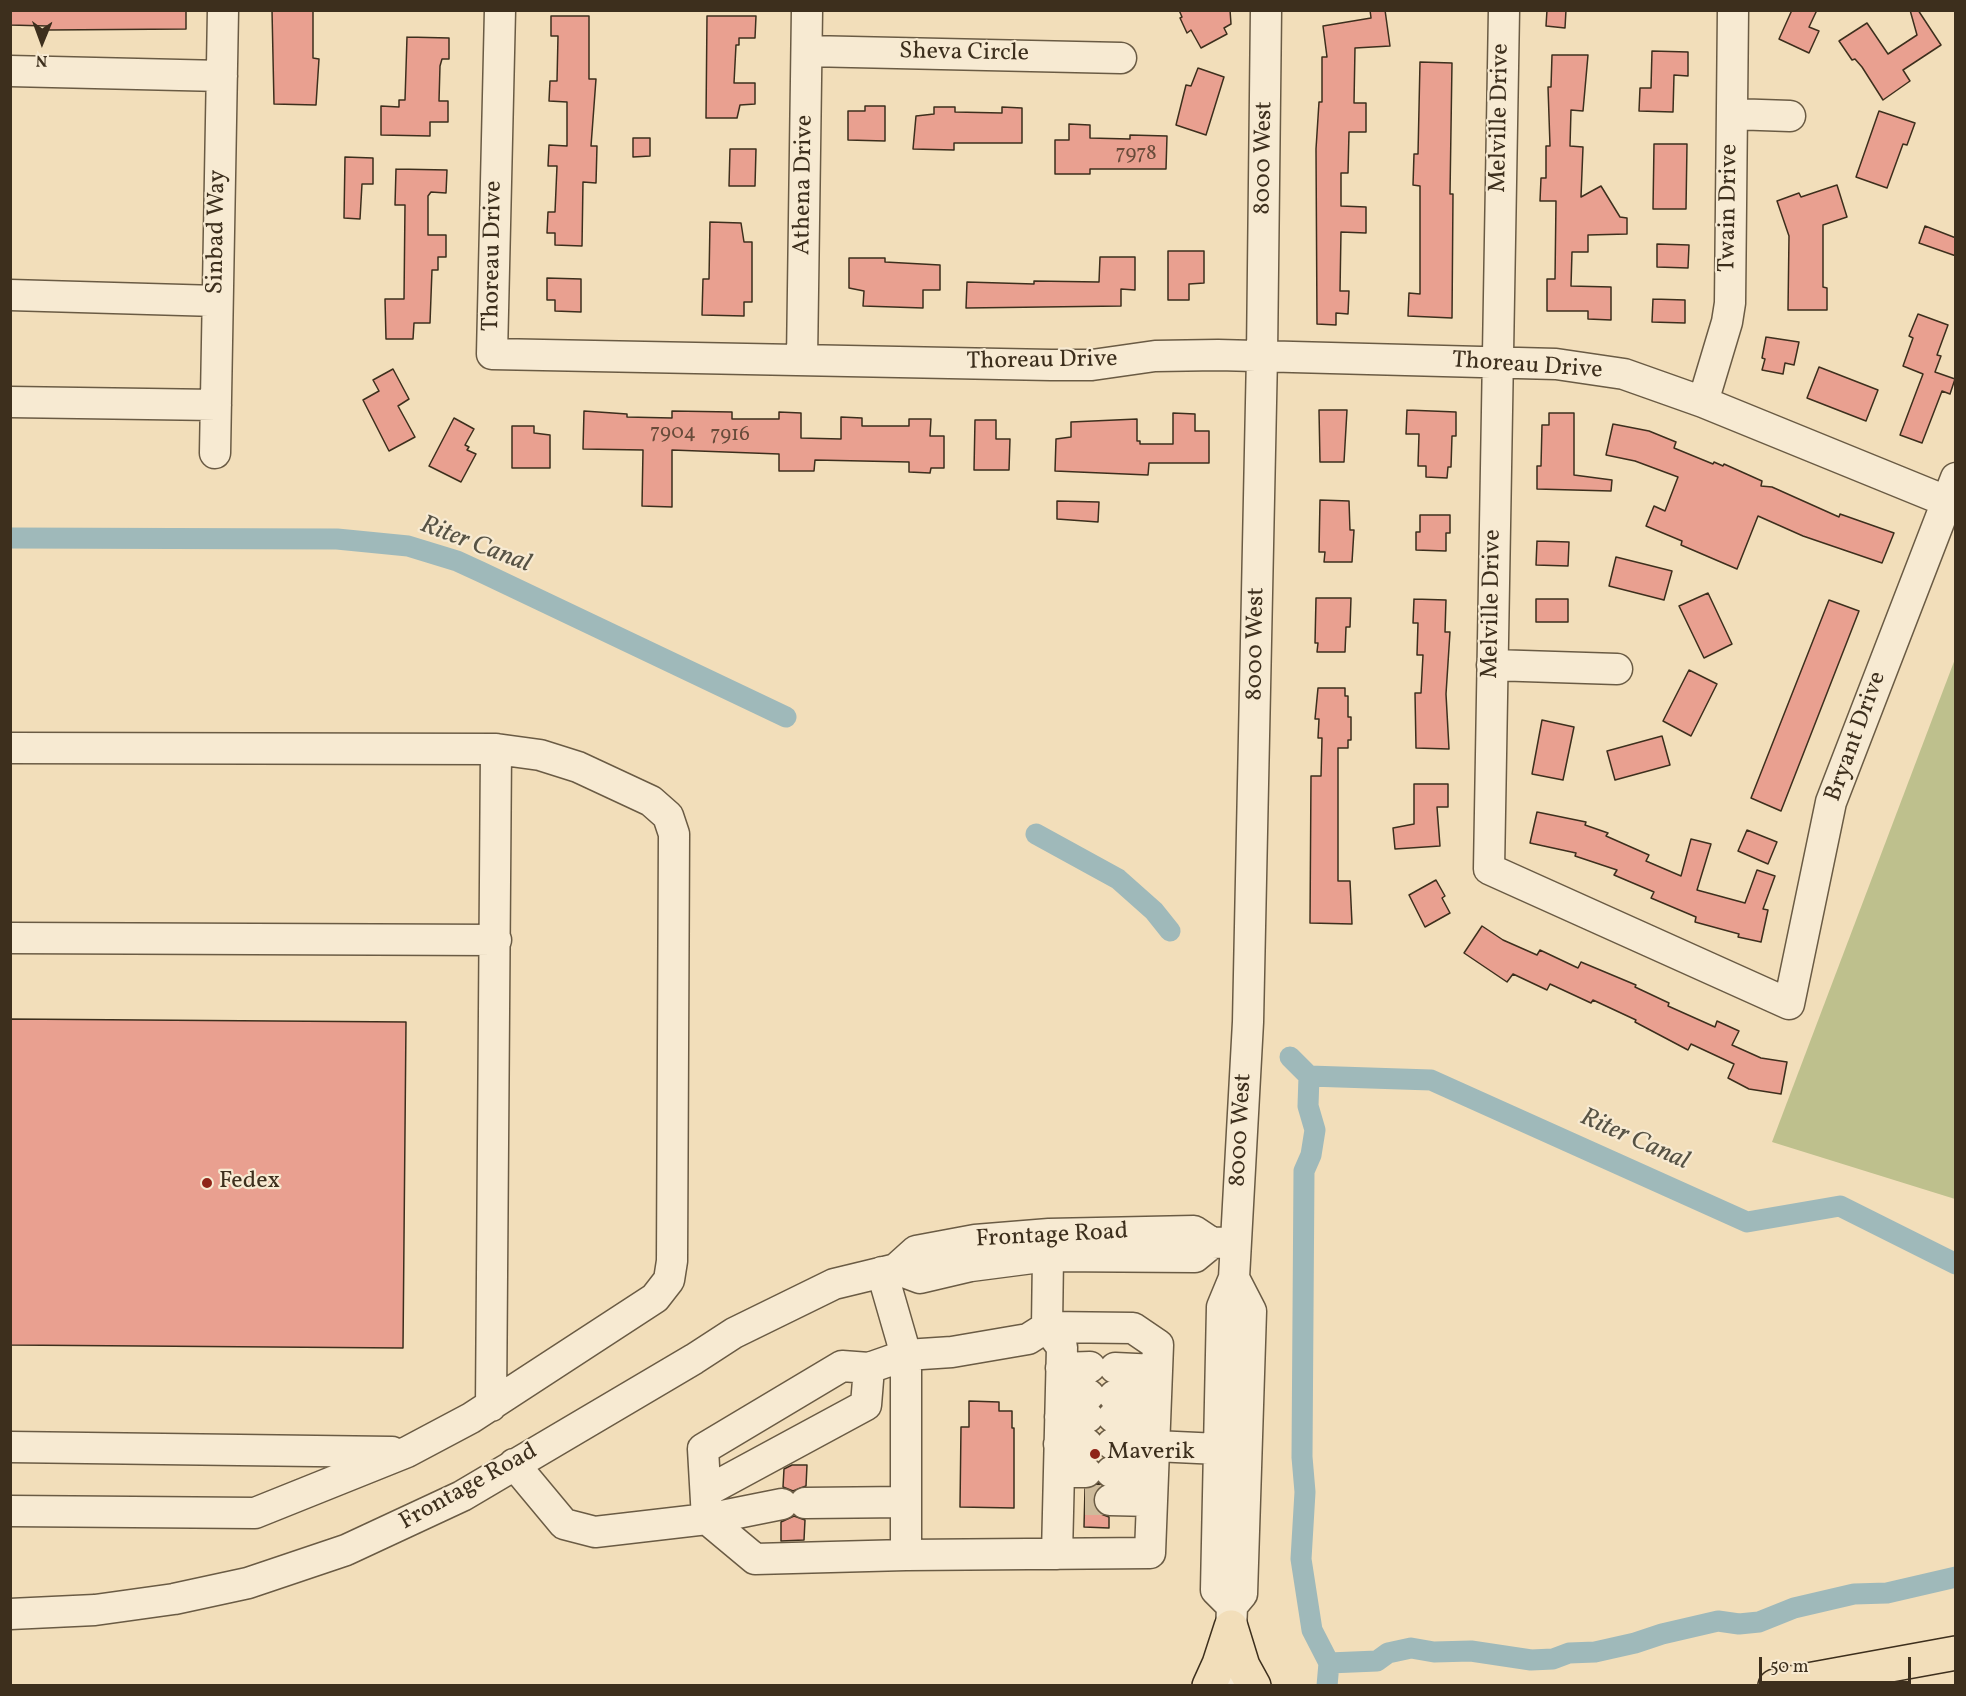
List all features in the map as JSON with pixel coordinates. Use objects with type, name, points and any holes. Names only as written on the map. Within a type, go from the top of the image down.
[{"type":"highway","points":[[1209,1686],[1219,1664],[1231,1616]]},
{"type":"highway","points":[[1231,1616],[1243,1666],[1254,1686]]},
{"type":"highway","points":[[1775,1686],[1956,1653]]},
{"type":"street","name":"Sinbad Way","points":[[215,453],[223,10]]},
{"type":"street","name":"Thoreau Drive","points":[[500,10],[492,354],[1051,365],[1092,365],[1155,356],[1262,355],[1556,364],[1624,374],[1951,490]]},
{"type":"street","name":"Athena Drive","points":[[802,360],[807,10]]},
{"type":"street","name":"8000 West","points":[[1229,1686],[1231,1616],[1242,1594],[1251,1311],[1234,1278],[1224,1243],[1248,1022],[1262,355],[1266,10]]},
{"type":"street","name":"Melville Drive","points":[[1503,10],[1489,869],[1789,1004]]},
{"type":"street","name":"Twain Drive","points":[[1703,402],[1727,322],[1730,303],[1733,10]]},
{"type":"street","name":"Sheva Circle","points":[[807,51],[1121,58]]},
{"type":"street","points":[[10,71],[222,76]]},
{"type":"street","points":[[1731,114],[1790,116]]},
{"type":"street","points":[[10,296],[216,301]]},
{"type":"street","points":[[10,402],[216,405]]},
{"type":"street","name":"Bryant Drive","points":[[1789,1004],[1831,802],[1951,490]]},
{"type":"street","points":[[1492,665],[1617,669]]},
{"type":"street","points":[[10,748],[496,749],[540,755],[578,767],[651,801],[668,816],[674,834],[672,1261],[669,1280],[656,1298],[491,1406],[407,1452],[255,1513],[10,1510]]},
{"type":"street","points":[[491,1406],[496,749]]},
{"type":"street","points":[[10,938],[496,940]]},
{"type":"street","name":"Frontage Road","points":[[10,1614],[95,1610],[212,1592],[288,1571],[394,1530],[462,1496],[764,1317],[834,1284],[889,1271],[916,1251],[996,1238],[1049,1234],[1194,1231],[1224,1243]]},
{"type":"street","name":"Frontage Road","points":[[889,1271],[920,1278],[970,1266],[1048,1256],[1195,1257],[1224,1243]]},
{"type":"street","points":[[1048,1256],[1047,1327],[1062,1347],[1087,1433],[1057,1554]]},
{"type":"street","points":[[889,1271],[906,1355],[906,1555]]},
{"type":"street","name":"8000 West","points":[[1231,1616],[1216,1590],[1221,1307],[1234,1278]]},
{"type":"street","points":[[1047,1327],[1132,1328],[1158,1345],[1150,1553],[755,1559],[707,1505],[703,1449],[842,1365],[869,1368],[906,1355],[952,1352],[1028,1339],[1047,1327]]},
{"type":"street","points":[[707,1505],[866,1405],[869,1368]]},
{"type":"street","points":[[1087,1433],[1155,1435],[1219,1449]]},
{"type":"street","points":[[1087,1433],[1155,1435]]},
{"type":"street","points":[[1087,1433],[1155,1435]]},
{"type":"street","points":[[10,1447],[407,1452]]},
{"type":"street","points":[[514,1464],[564,1524],[595,1532],[707,1505],[906,1502]]},
{"type":"green space","points":[[1955,659],[1956,1199],[1772,1142]]},
{"type":"building","points":[[10,10],[186,10],[186,29],[47,30],[47,26],[10,25]]},
{"type":"building","points":[[272,10],[313,10],[313,58],[319,59],[316,105],[274,104]]},
{"type":"building","points":[[1179,10],[1230,10],[1231,24],[1224,28],[1227,34],[1201,48],[1191,30],[1187,33]]},
{"type":"building","points":[[1370,10],[1385,10],[1390,46],[1355,48],[1354,103],[1366,103],[1366,132],[1349,132],[1348,173],[1341,173],[1341,206],[1366,207],[1366,233],[1341,232],[1340,291],[1349,291],[1348,314],[1336,313],[1336,325],[1317,324],[1316,149],[1319,102],[1322,102],[1322,57],[1327,57],[1323,26],[1371,18]]},
{"type":"building","points":[[1547,10],[1566,10],[1565,28],[1546,26]]},
{"type":"building","points":[[1792,10],[1817,10],[1809,27],[1819,31],[1809,53],[1779,39]]},
{"type":"building","points":[[1910,10],[1918,10],[1941,45],[1903,70],[1910,81],[1883,100],[1862,67],[1855,59],[1852,60],[1839,41],[1867,23],[1888,54],[1917,35]]},
{"type":"building","points":[[551,16],[589,16],[589,79],[596,79],[591,146],[597,146],[596,183],[583,182],[582,246],[555,245],[555,233],[547,233],[548,212],[555,212],[557,166],[548,166],[549,145],[567,146],[567,102],[549,101],[550,81],[557,81],[558,36],[551,36]]},
{"type":"building","points":[[707,16],[756,16],[755,38],[739,38],[739,45],[736,45],[734,83],[755,83],[755,104],[740,105],[737,118],[706,118]]},
{"type":"building","points":[[407,37],[449,38],[449,59],[442,59],[440,66],[439,101],[448,101],[448,122],[430,122],[430,136],[381,135],[381,106],[399,107],[399,100],[405,100]]},
{"type":"building","points":[[1652,51],[1688,52],[1688,76],[1674,75],[1673,112],[1639,111],[1640,88],[1651,88]]},
{"type":"building","points":[[1552,55],[1588,55],[1583,111],[1571,110],[1570,146],[1583,147],[1581,197],[1601,186],[1620,217],[1627,218],[1627,234],[1588,235],[1588,252],[1572,252],[1571,286],[1611,287],[1611,320],[1588,319],[1588,311],[1547,311],[1547,279],[1555,279],[1556,201],[1540,201],[1541,178],[1546,178],[1546,146],[1550,146],[1548,87],[1551,87]]},
{"type":"building","points":[[1420,62],[1452,63],[1450,194],[1453,194],[1452,318],[1408,316],[1409,293],[1420,294],[1420,186],[1413,185],[1414,154],[1418,154]]},
{"type":"building","points":[[1198,68],[1224,77],[1206,135],[1176,125],[1186,85],[1191,86]]},
{"type":"building","points":[[865,106],[885,106],[885,141],[848,140],[848,111],[865,111]]},
{"type":"building","points":[[934,107],[955,107],[955,112],[1002,113],[1002,107],[1022,108],[1022,143],[954,143],[954,150],[913,149],[916,116],[934,114]]},
{"type":"building","points":[[1879,111],[1915,123],[1907,145],[1903,144],[1887,188],[1856,177]]},
{"type":"building","points":[[1069,124],[1090,125],[1090,138],[1130,139],[1130,135],[1167,136],[1166,169],[1090,169],[1090,174],[1055,174],[1055,140],[1069,140]]},
{"type":"building","points":[[633,138],[650,138],[650,156],[633,157]]},
{"type":"building","points":[[1654,144],[1687,144],[1686,209],[1653,209]]},
{"type":"building","points":[[730,149],[756,149],[755,186],[729,186]]},
{"type":"building","points":[[345,157],[373,158],[373,184],[362,184],[360,219],[344,218]]},
{"type":"building","points":[[396,169],[447,170],[446,193],[431,192],[428,196],[428,235],[446,235],[446,257],[438,257],[438,270],[432,270],[430,323],[414,323],[413,339],[386,339],[385,299],[404,299],[405,205],[395,205]]},
{"type":"building","points":[[1837,185],[1847,217],[1823,225],[1823,287],[1827,288],[1827,310],[1788,310],[1789,236],[1777,201],[1799,193],[1801,197]]},
{"type":"building","points":[[710,222],[741,223],[744,242],[752,242],[752,302],[744,302],[744,316],[702,315],[703,279],[709,279]]},
{"type":"building","points":[[1925,226],[1956,238],[1956,256],[1919,243]]},
{"type":"building","points":[[1657,244],[1689,245],[1688,268],[1657,267]]},
{"type":"building","points":[[1168,251],[1204,251],[1204,283],[1189,284],[1189,300],[1168,300]]},
{"type":"building","points":[[1100,257],[1135,257],[1135,290],[1121,289],[1121,306],[966,308],[967,282],[1034,284],[1034,281],[1099,282]]},
{"type":"building","points":[[849,258],[885,258],[885,262],[940,265],[940,290],[923,290],[923,308],[863,306],[864,291],[849,288]]},
{"type":"building","points":[[547,278],[581,279],[581,312],[555,311],[555,300],[547,300]]},
{"type":"building","points":[[1653,299],[1685,300],[1685,323],[1652,322]]},
{"type":"building","points":[[1918,314],[1948,325],[1937,355],[1941,356],[1935,372],[1955,379],[1950,394],[1942,391],[1922,443],[1900,435],[1923,374],[1903,366],[1913,338],[1909,336]]},
{"type":"building","points":[[1766,337],[1799,342],[1794,365],[1785,363],[1783,374],[1762,370]]},
{"type":"building","points":[[1819,367],[1878,390],[1866,421],[1807,398]]},
{"type":"building","points":[[393,369],[409,399],[398,406],[415,437],[389,451],[363,400],[379,391],[373,380]]},
{"type":"building","points":[[1319,410],[1347,410],[1344,462],[1320,462]]},
{"type":"building","points":[[1407,410],[1456,412],[1456,436],[1452,436],[1451,467],[1448,467],[1447,478],[1426,477],[1426,466],[1418,466],[1419,434],[1406,434]]},
{"type":"building","points":[[584,411],[627,414],[627,417],[672,418],[672,411],[732,412],[732,419],[779,419],[779,412],[801,413],[801,438],[841,439],[841,417],[862,418],[862,426],[909,426],[909,419],[931,419],[930,436],[944,436],[944,468],[931,468],[930,473],[909,472],[909,462],[815,460],[814,471],[779,471],[779,454],[672,450],[672,507],[642,506],[643,450],[583,449]]},
{"type":"building","points":[[1173,413],[1195,414],[1195,431],[1209,431],[1209,463],[1149,463],[1148,475],[1055,471],[1056,439],[1071,437],[1071,422],[1137,419],[1137,441],[1140,441],[1140,444],[1173,444]]},
{"type":"building","points":[[1549,413],[1574,413],[1574,475],[1612,480],[1611,491],[1537,489],[1537,466],[1541,466],[1542,425],[1549,425]]},
{"type":"building","points":[[454,418],[474,429],[465,445],[469,447],[467,450],[476,454],[461,482],[429,466]]},
{"type":"building","points":[[975,420],[996,420],[996,439],[1010,439],[1009,470],[974,470]]},
{"type":"building","points":[[1613,424],[1649,431],[1676,442],[1674,448],[1713,464],[1714,462],[1723,466],[1724,464],[1762,481],[1761,486],[1772,487],[1839,517],[1840,514],[1894,533],[1882,563],[1803,536],[1758,516],[1737,569],[1681,545],[1682,541],[1646,526],[1654,506],[1665,511],[1678,477],[1635,461],[1606,455]]},
{"type":"building","points":[[512,426],[534,426],[534,433],[550,435],[550,468],[512,468]]},
{"type":"building","points":[[1320,500],[1349,501],[1350,530],[1354,530],[1352,562],[1324,562],[1325,552],[1319,552]]},
{"type":"building","points":[[1057,501],[1099,502],[1098,522],[1057,519]]},
{"type":"building","points":[[1420,515],[1450,515],[1450,533],[1446,533],[1446,551],[1416,550],[1416,532],[1420,532]]},
{"type":"building","points":[[1537,541],[1569,542],[1568,566],[1536,565]]},
{"type":"building","points":[[1616,557],[1672,571],[1664,600],[1609,586]]},
{"type":"building","points":[[1708,593],[1732,644],[1704,658],[1679,606]]},
{"type":"building","points":[[1316,598],[1351,598],[1350,627],[1346,627],[1345,652],[1317,652],[1318,643],[1315,643]]},
{"type":"building","points":[[1414,599],[1446,600],[1445,632],[1450,632],[1446,694],[1449,749],[1416,748],[1415,693],[1421,693],[1423,655],[1417,655],[1418,623],[1413,623]]},
{"type":"building","points":[[1536,599],[1568,599],[1568,622],[1536,622]]},
{"type":"building","points":[[1829,600],[1859,611],[1781,811],[1751,798]]},
{"type":"building","points":[[1689,670],[1717,684],[1691,736],[1663,721]]},
{"type":"building","points":[[1318,688],[1345,688],[1345,696],[1348,696],[1351,740],[1348,740],[1348,748],[1338,748],[1338,881],[1350,881],[1352,924],[1310,923],[1311,776],[1321,776],[1322,738],[1318,738],[1319,719],[1315,719]]},
{"type":"building","points":[[1542,720],[1574,727],[1563,780],[1532,774]]},
{"type":"building","points":[[1662,736],[1670,765],[1615,780],[1607,751]]},
{"type":"building","points":[[1414,784],[1448,784],[1448,807],[1437,807],[1440,846],[1395,849],[1393,828],[1414,824]]},
{"type":"building","points":[[1537,812],[1586,822],[1585,825],[1608,833],[1606,836],[1649,855],[1646,861],[1681,876],[1691,839],[1711,844],[1697,890],[1745,903],[1757,870],[1775,876],[1763,909],[1768,910],[1761,942],[1738,937],[1739,934],[1695,922],[1696,917],[1651,898],[1654,892],[1614,875],[1617,870],[1575,856],[1576,853],[1530,843]]},
{"type":"building","points":[[1747,830],[1777,842],[1768,864],[1738,851]]},
{"type":"building","points":[[1436,880],[1445,896],[1442,898],[1450,913],[1425,927],[1409,895]]},
{"type":"building","points":[[1482,926],[1503,940],[1537,955],[1540,950],[1578,968],[1581,962],[1636,985],[1635,987],[1669,1003],[1668,1006],[1715,1027],[1717,1021],[1739,1031],[1732,1045],[1761,1058],[1787,1062],[1781,1094],[1749,1089],[1728,1078],[1734,1064],[1691,1044],[1688,1050],[1635,1022],[1636,1020],[1593,1000],[1591,1003],[1550,984],[1547,990],[1513,974],[1507,982],[1464,953]]},
{"type":"building","name":"Fedex","points":[[10,1019],[406,1022],[403,1348],[10,1345]]},
{"type":"building","points":[[969,1401],[999,1402],[999,1411],[1012,1411],[1014,1508],[960,1507],[961,1427],[969,1427]]},
{"type":"building","points":[[792,1465],[807,1465],[806,1486],[793,1491],[783,1487],[784,1469]]},
{"type":"building","points":[[1099,1483],[1101,1486],[1095,1492],[1093,1500],[1101,1514],[1109,1517],[1109,1528],[1084,1527],[1085,1489]]},
{"type":"building","points":[[794,1516],[805,1520],[804,1540],[781,1541],[781,1522]]},
{"type":"waterway","name":"Riter Canal","points":[[10,538],[337,539],[408,546],[457,561],[786,717]]},
{"type":"waterway","name":"Riter Canal","points":[[1036,834],[1118,879],[1154,911],[1170,931]]},
{"type":"waterway","name":"Riter Canal","points":[[1290,1057],[1309,1076],[1431,1080],[1747,1222],[1840,1206],[1956,1264]]},
{"type":"waterway","points":[[1309,1076],[1308,1106],[1315,1130],[1311,1155],[1304,1171],[1302,1457],[1305,1492],[1301,1559],[1312,1630],[1329,1663],[1327,1686]]},
{"type":"waterway","points":[[1329,1663],[1377,1661],[1388,1653],[1411,1648],[1434,1652],[1471,1651],[1531,1660],[1553,1659],[1569,1653],[1595,1652],[1635,1643],[1718,1621],[1739,1624],[1759,1622],[1794,1608],[1854,1594],[1887,1593],[1956,1577]]},
{"type":"tunnel","points":[[1085,1500],[1110,1500]]},
{"type":"place","name":"Fedex","points":[[207,1183]]},
{"type":"place","name":"Maverik","points":[[1095,1454]]}]
